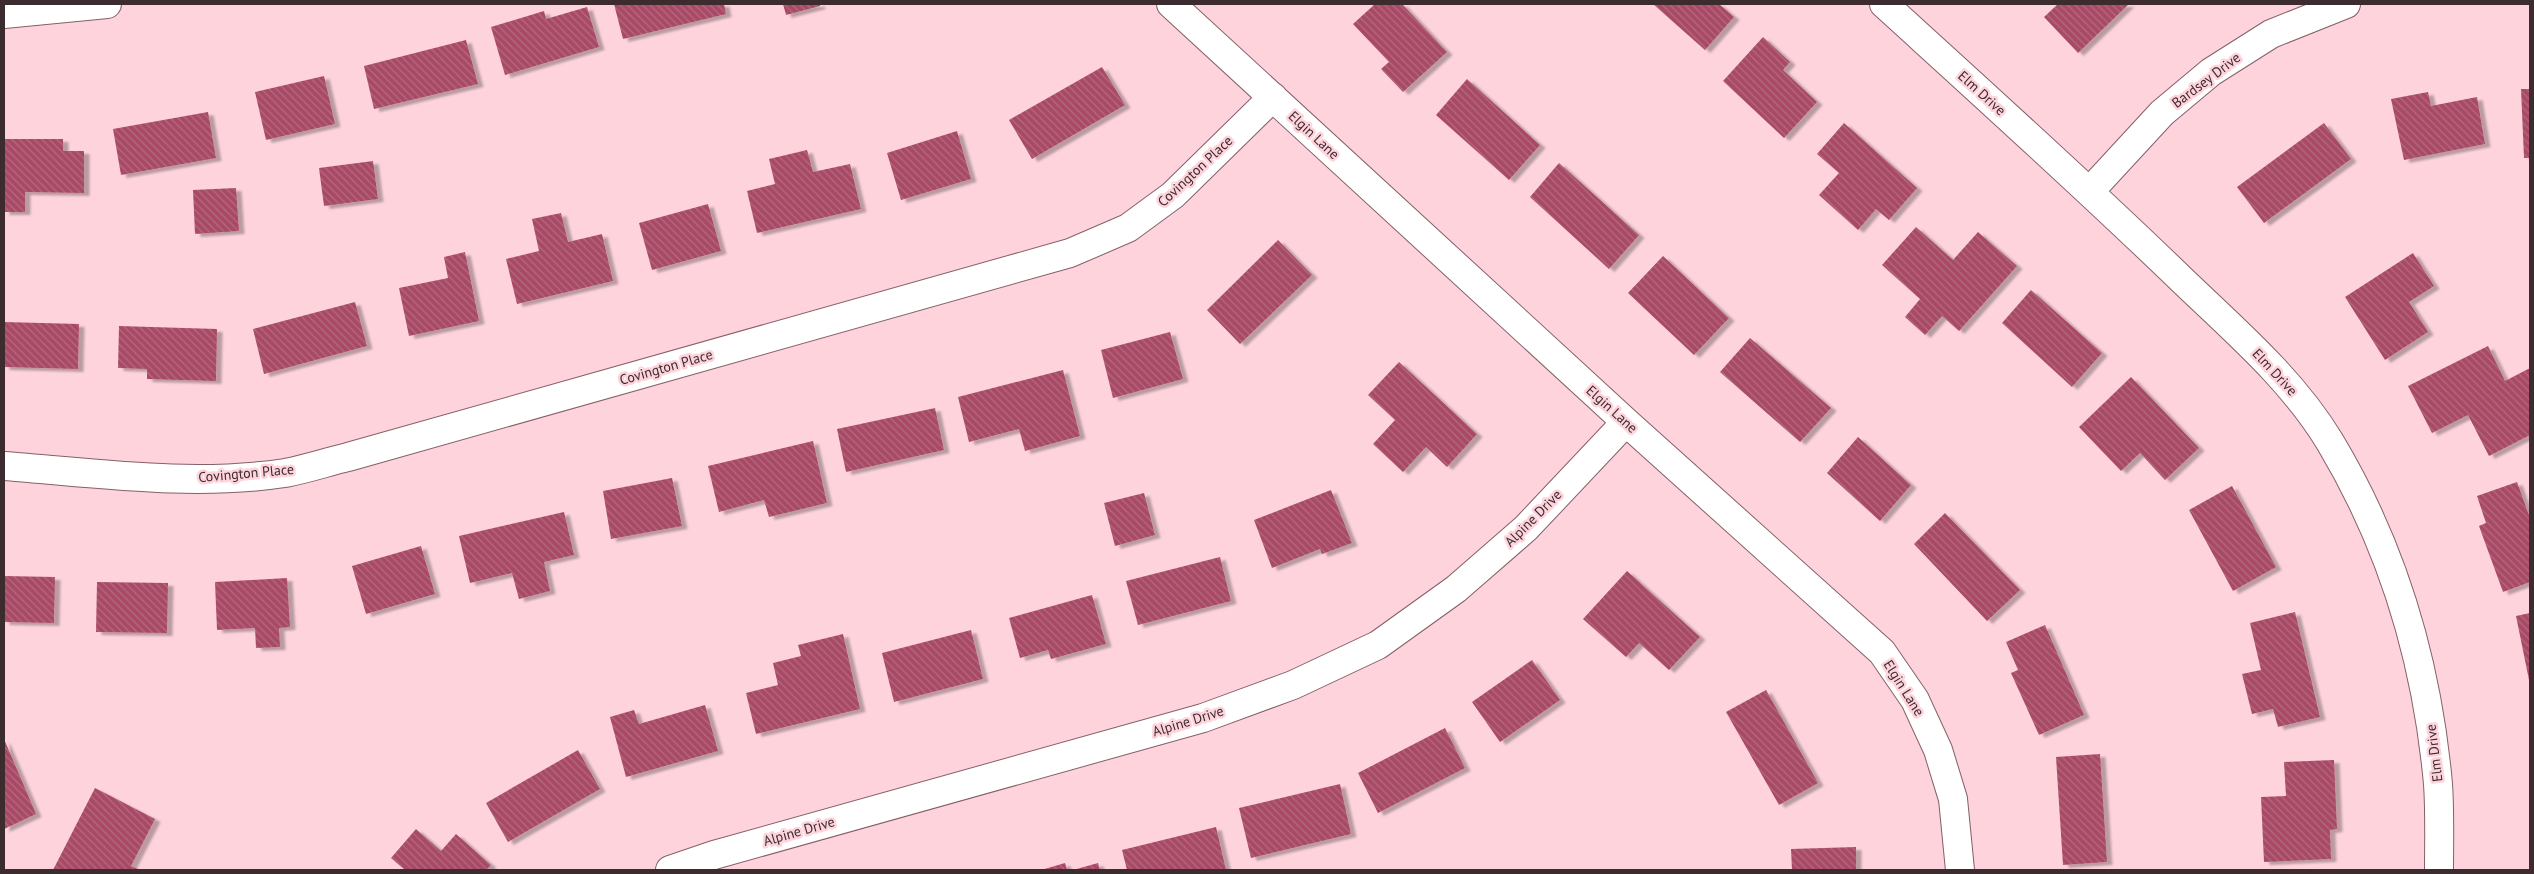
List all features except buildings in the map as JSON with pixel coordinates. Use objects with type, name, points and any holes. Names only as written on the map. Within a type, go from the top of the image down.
[{"type":"street","points":[[4,14],[107,4]]},
{"type":"street","name":"Elgin Lane","points":[[1171,4],[1626,422],[1882,652],[1915,700],[1938,750],[1953,799],[1960,870]]},
{"type":"street","name":"Elm Drive","points":[[1884,4],[2090,191],[2253,348],[2296,395],[2329,440],[2364,502],[2394,572],[2416,643],[2430,715],[2438,786],[2439,870]]},
{"type":"street","name":"Bardsey Drive","points":[[2090,191],[2162,113],[2210,72],[2271,34],[2346,4]]},
{"type":"street","name":"Covington Place","points":[[4,466],[173,478],[229,477],[286,472],[358,454],[1070,253],[1128,228],[1173,195],[1273,97]]},
{"type":"street","name":"Alpine Drive","points":[[670,870],[714,855],[1203,718],[1293,685],[1378,645],[1456,589],[1526,528],[1626,422]]}]
